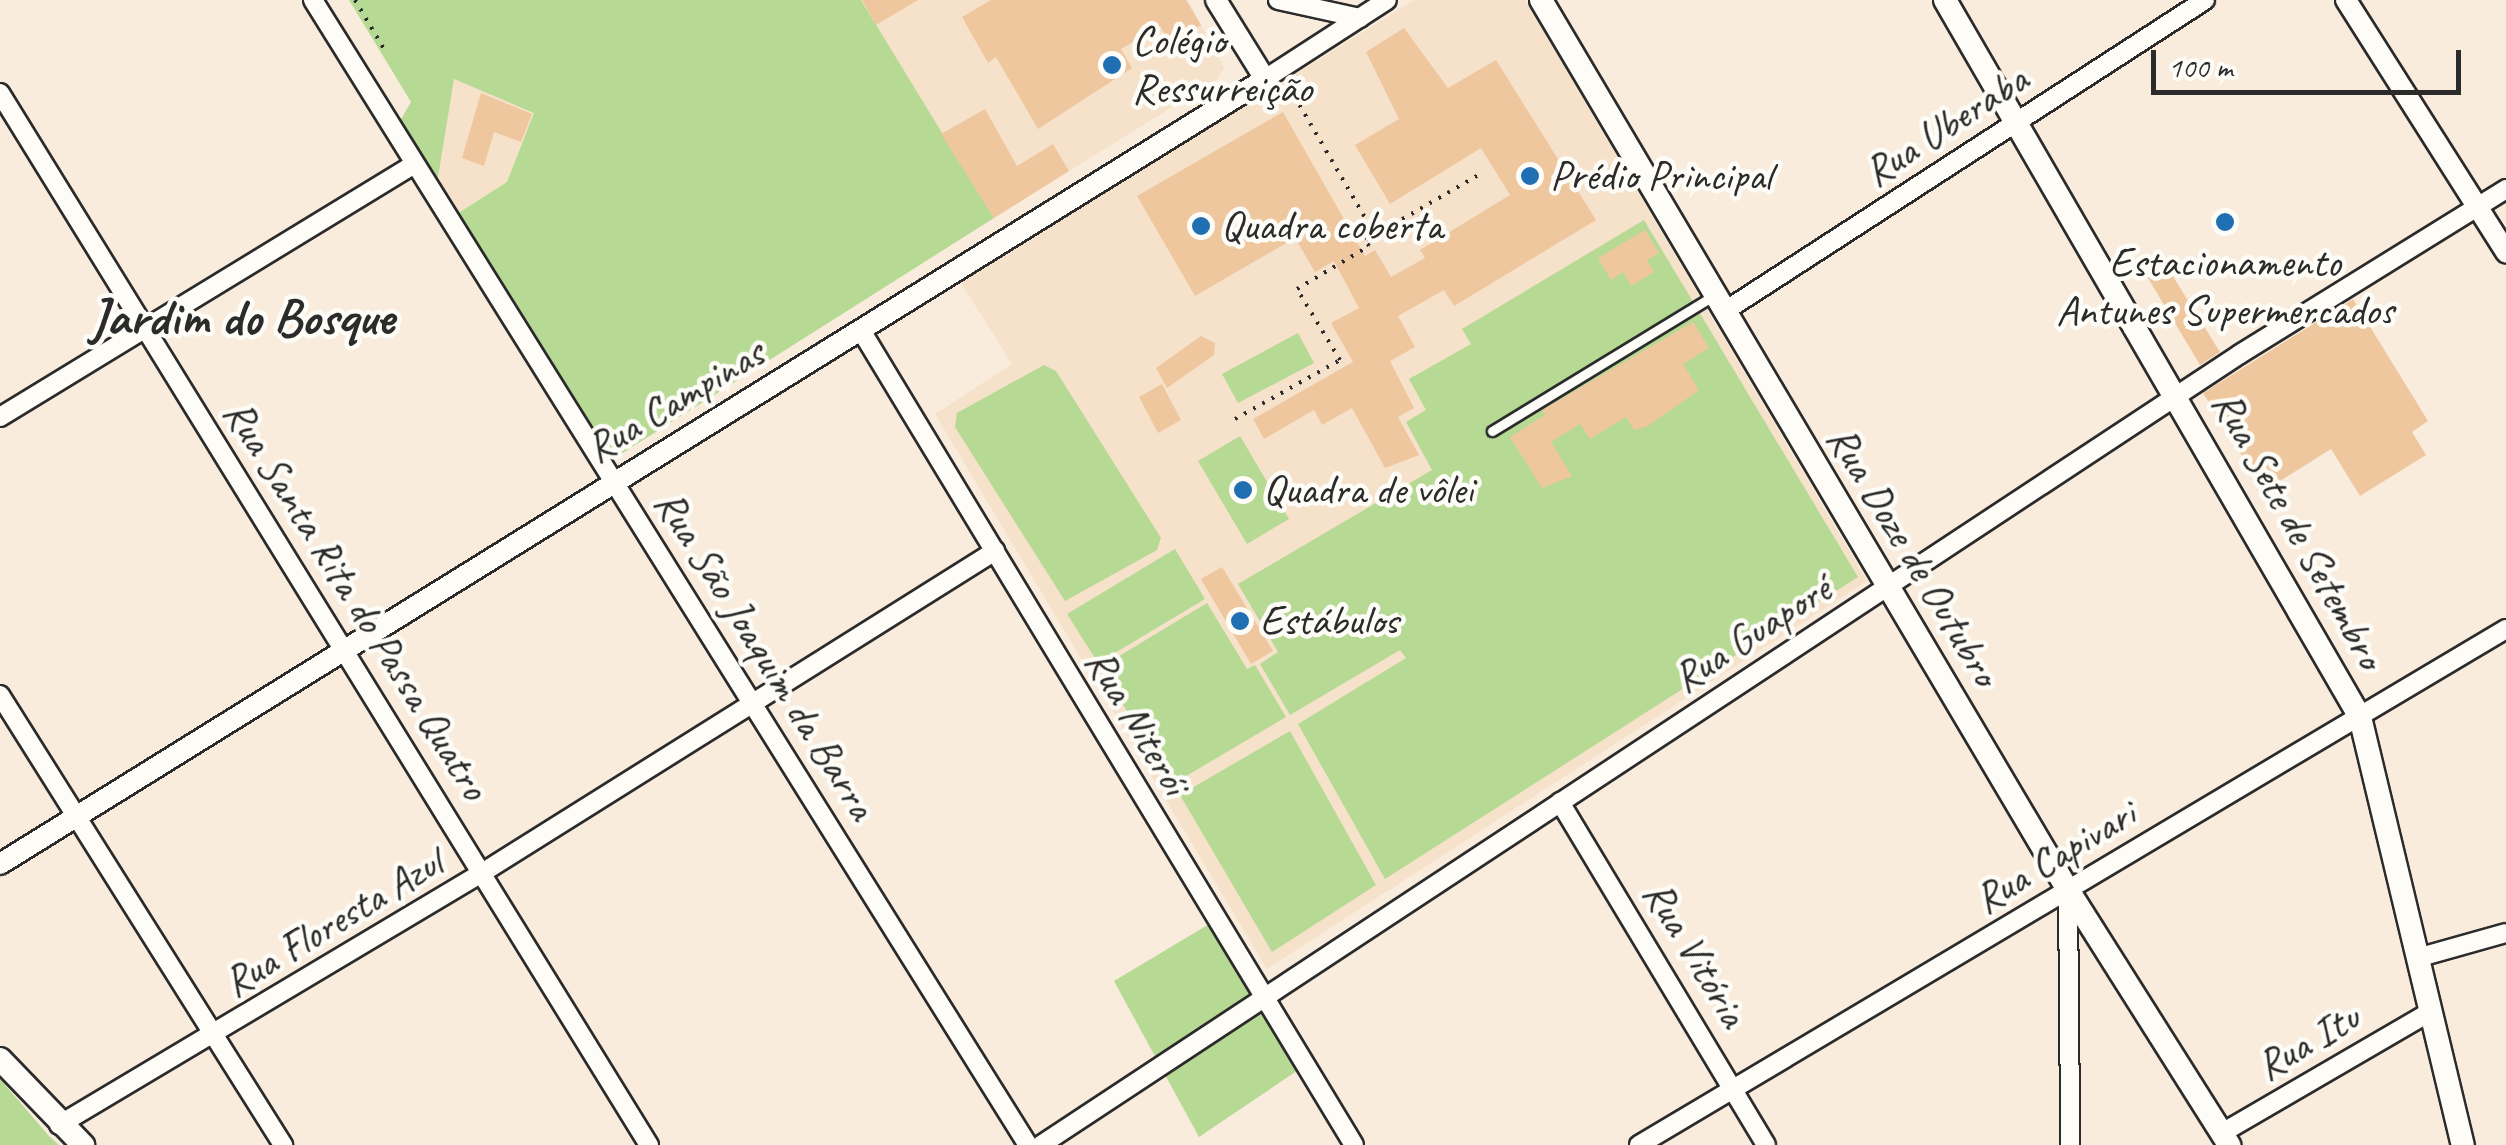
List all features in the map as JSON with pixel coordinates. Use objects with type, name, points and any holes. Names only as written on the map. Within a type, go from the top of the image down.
[{"type":"main road","name":"Rua Doze de Outubro","points":[[1541,0],[2068,890],[2226,1139]]},
{"type":"main road","name":"Rua Sete de Setembro","points":[[1945,0],[2179,395],[2360,717],[2463,1145]]},
{"type":"main road","points":[[0,1060],[59,1125],[83,1145]]},
{"type":"street","name":"Rua São Joaquim da Barra","points":[[313,0],[1028,1145]]},
{"type":"street","points":[[1216,0],[1272,75]]},
{"type":"street","points":[[1278,0],[1360,18]]},
{"type":"street","name":"Rua Campinas","points":[[0,864],[615,480],[862,332],[1387,0]]},
{"type":"street","name":"Rua Uberaba","points":[[1720,303],[2017,122],[2204,0]]},
{"type":"street","points":[[2346,0],[2506,252]]},
{"type":"street","name":"Rua Santa Rita do Passa Quatro","points":[[0,93],[649,1145]]},
{"type":"street","points":[[0,416],[414,164]]},
{"type":"street","name":"Rua Guaporé","points":[[1040,1145],[2179,395],[2506,189]]},
{"type":"street","name":"Rua Niterói","points":[[862,332],[1354,1145]]},
{"type":"street","name":"Rua Floresta Azul","points":[[59,1125],[217,1035],[482,873],[995,551]]},
{"type":"street","name":"Rua Capivari","points":[[1639,1145],[2506,629]]},
{"type":"street","points":[[0,695],[283,1145]]},
{"type":"street","name":"Rua Vitória","points":[[1560,802],[1766,1145]]},
{"type":"street","points":[[2068,890],[2070,1145]]},
{"type":"street","points":[[2417,958],[2506,933]]},
{"type":"street","name":"Rua Itu","points":[[2226,1139],[2430,1012]]},
{"type":"lane","points":[[1492,431],[1720,303]]},
{"type":"path","points":[[356,0],[384,48]]},
{"type":"path","points":[[1272,75],[1375,235]]},
{"type":"path","points":[[1234,419],[1340,360],[1297,289],[1369,246],[1366,240],[1482,173]]},
{"type":"shaded area","name":"Colégio Ressurreição","points":[[861,0],[1188,0],[1224,68],[1217,79],[994,218]]},
{"type":"shaded area","points":[[1414,0],[1525,0],[1867,581],[1267,969],[935,414],[1012,364],[961,283]]},
{"type":"shaded area","points":[[454,79],[535,113],[507,182],[449,219],[435,196]]},
{"type":"green space","points":[[349,0],[861,0],[994,218],[621,454],[605,456],[449,219],[507,182],[534,113],[454,79],[435,196],[394,131],[411,102]]},
{"type":"green space","points":[[1644,220],[1858,577],[1385,879],[1298,724],[1406,658],[1400,650],[1290,715],[1260,664],[1278,652],[1238,584],[1432,470],[1406,422],[1426,410],[1409,379],[1471,344],[1462,329]]},
{"type":"green space","points":[[1298,333],[1314,363],[1238,403],[1222,374]]},
{"type":"green space","points":[[1044,365],[1056,371],[1161,538],[1157,550],[1065,601],[955,427],[957,413]]},
{"type":"green space","name":"Quadra de vôlei","points":[[1240,436],[1289,519],[1247,544],[1198,461]]},
{"type":"green space","points":[[1175,549],[1205,599],[1098,663],[1067,614]]},
{"type":"green space","points":[[1207,603],[1247,669],[1255,665],[1286,717],[1171,785],[1101,667]]},
{"type":"green space","points":[[1290,731],[1376,885],[1272,952],[1180,795]]},
{"type":"green space","points":[[1221,917],[1307,1064],[1199,1137],[1114,981]]},
{"type":"green space","points":[[0,1079],[49,1136],[59,1145],[0,1145]]},
{"type":"building","points":[[862,0],[918,0],[876,25]]},
{"type":"building","points":[[991,0],[1186,0],[1201,25],[1170,43],[1160,26],[1121,49],[1132,68],[1038,129],[996,57],[988,63],[962,17]]},
{"type":"building","points":[[1404,28],[1448,88],[1496,60],[1596,220],[1454,306],[1444,290],[1398,316],[1415,347],[1390,361],[1414,408],[1398,417],[1419,455],[1385,468],[1352,408],[1322,425],[1314,410],[1264,439],[1253,419],[1353,362],[1331,323],[1359,308],[1334,261],[1315,272],[1295,238],[1195,296],[1137,196],[1283,112],[1365,256],[1375,250],[1391,277],[1425,258],[1420,250],[1510,195],[1481,148],[1390,204],[1355,145],[1399,119],[1366,52]]},
{"type":"building","points":[[481,93],[532,114],[521,142],[494,132],[484,166],[462,158]]},
{"type":"building","points":[[985,109],[1017,166],[1053,144],[1069,171],[994,218],[941,134]]},
{"type":"building","points":[[1645,230],[1659,253],[1647,260],[1654,272],[1631,286],[1623,272],[1611,280],[1598,258]]},
{"type":"building","points":[[2164,262],[2220,352],[2200,365],[2145,273]]},
{"type":"building","points":[[2353,299],[2428,421],[2412,432],[2426,455],[2360,496],[2331,449],[2264,491],[2203,393]]},
{"type":"building","points":[[1693,322],[1709,348],[1683,364],[1699,390],[1648,426],[1634,430],[1626,417],[1590,439],[1580,424],[1551,442],[1572,476],[1542,488],[1510,437],[1545,415],[1542,410]]},
{"type":"building","points":[[1201,336],[1215,343],[1214,355],[1167,388],[1156,368]]},
{"type":"building","points":[[1162,384],[1181,420],[1158,433],[1139,397]]},
{"type":"building","name":"Estábulos","points":[[1222,567],[1273,651],[1251,664],[1201,579]]},
{"type":"place","name":"Colégio Ressurreição","points":[[1112,65]]},
{"type":"place","name":"Prédio Principal","points":[[1530,176]]},
{"type":"place","name":"Estacionamento Antunes Supermercados","points":[[2225,222]]},
{"type":"place","name":"Quadra coberta","points":[[1201,226]]},
{"type":"place","name":"Quadra de vôlei","points":[[1243,490]]},
{"type":"place","name":"Estábulos","points":[[1240,621]]},
{"type":"district","name":"Jardim do Bosque","points":[[242,318]]}]
